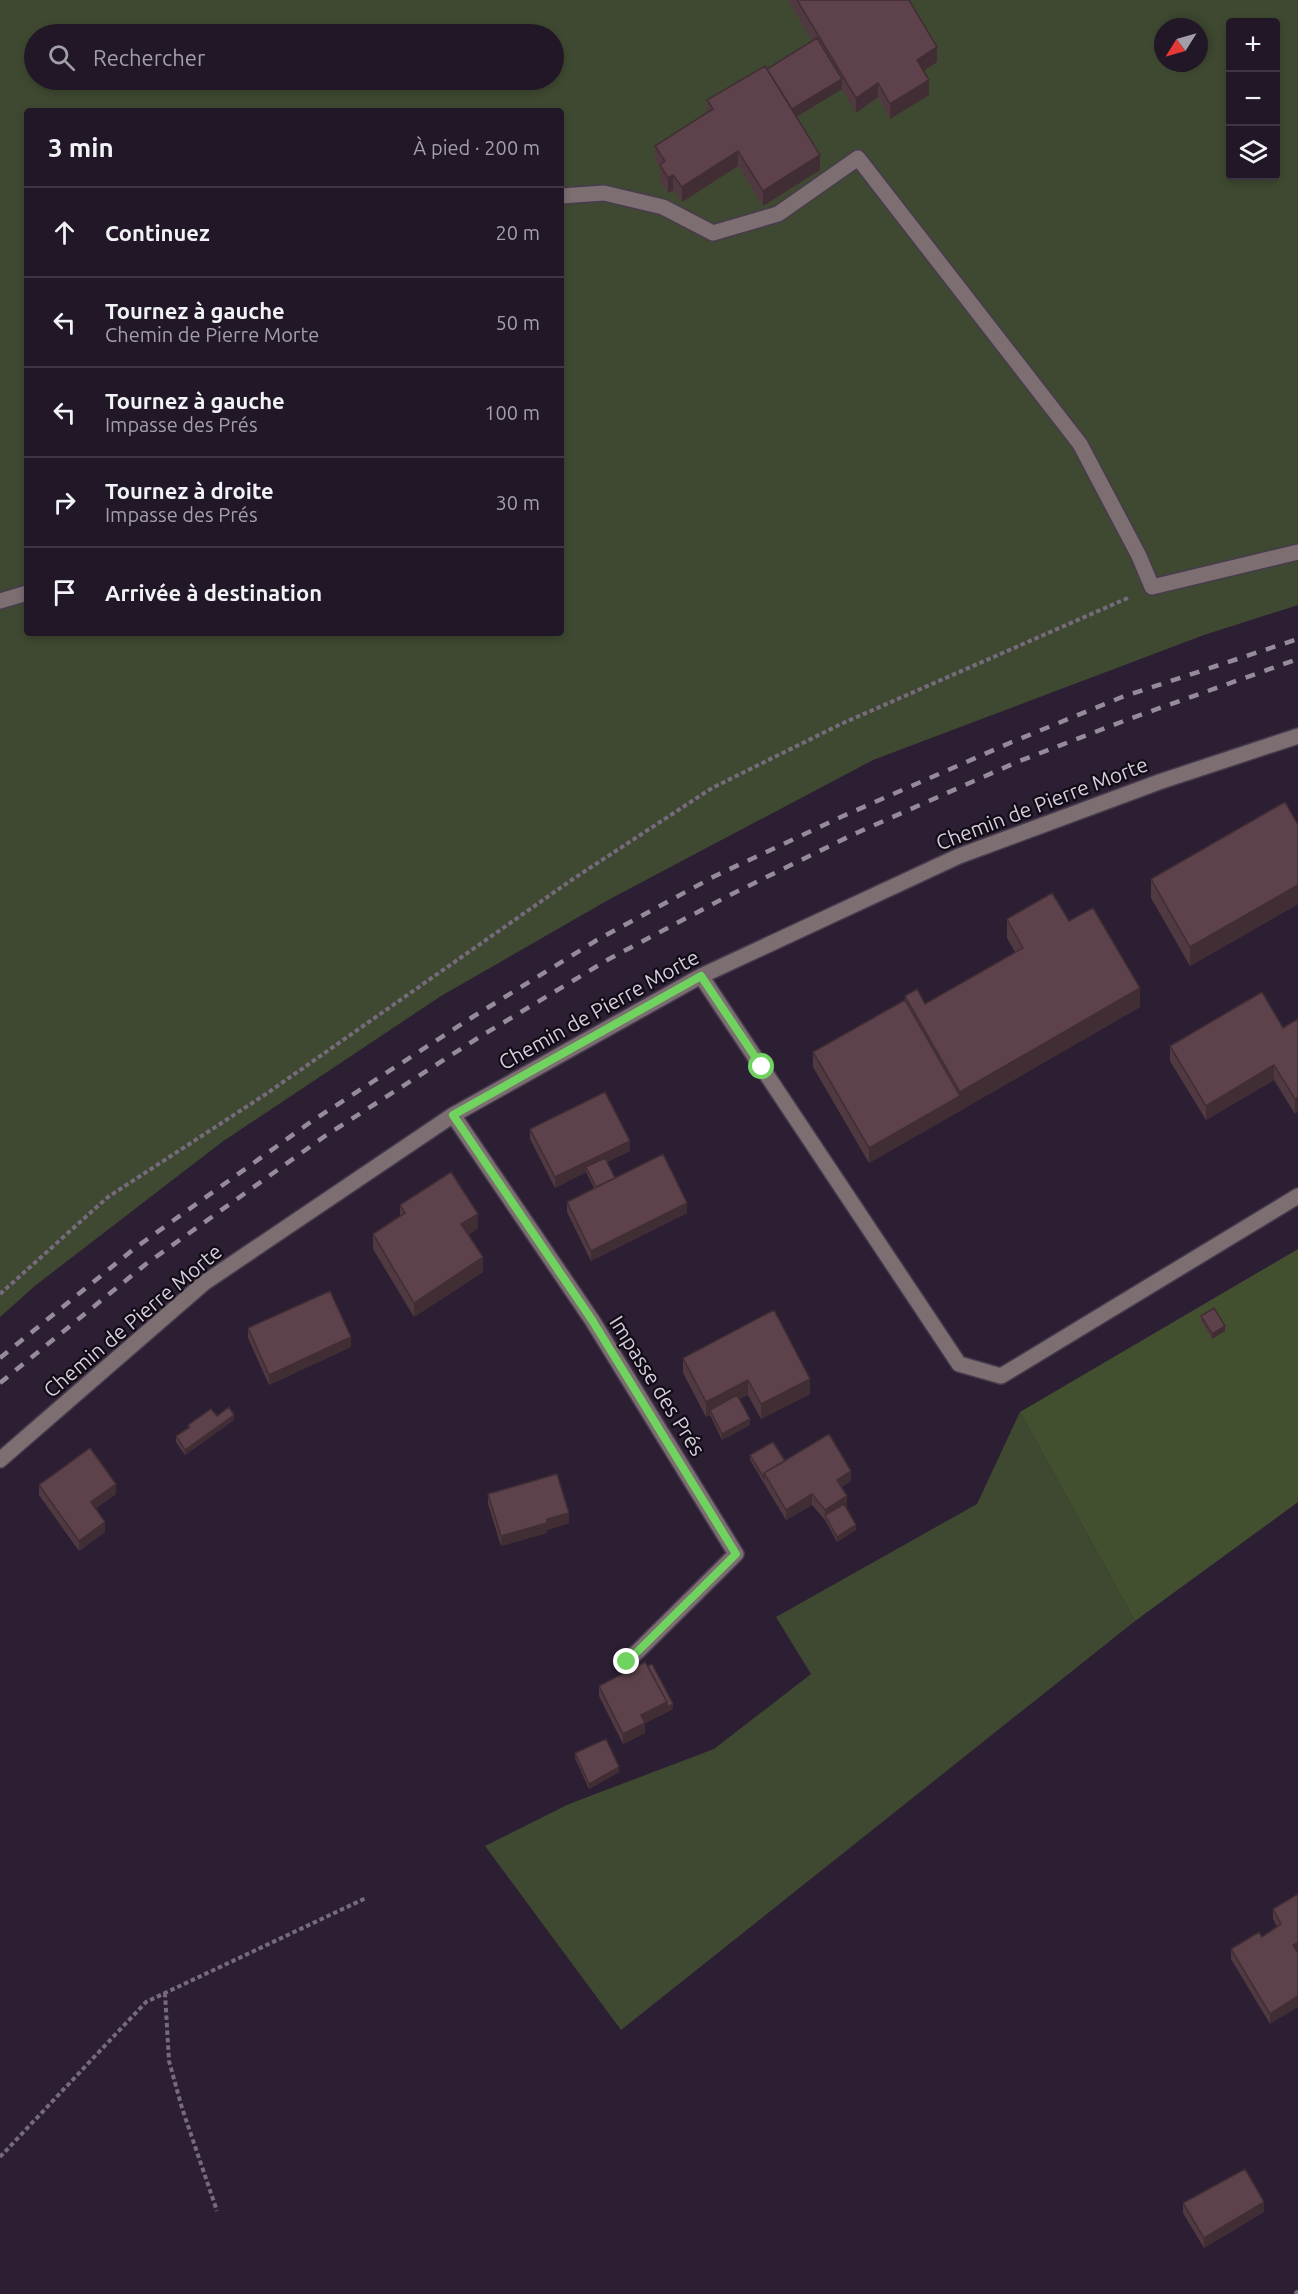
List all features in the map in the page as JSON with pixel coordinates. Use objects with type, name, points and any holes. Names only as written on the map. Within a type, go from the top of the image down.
[{"type":"street","points":[[564,196],[604,193],[663,207],[713,232],[777,214],[858,158],[1080,444],[1139,556],[1152,587],[1298,552]]},
{"type":"street","points":[[0,601],[24,594]]},
{"type":"street","name":"Chemin de Pierre Morte","points":[[0,1460],[204,1283],[453,1115],[701,976],[959,856],[1159,782],[1298,736]]},
{"type":"street","points":[[701,976],[959,1364],[1001,1376],[1298,1196]]},
{"type":"street","name":"Impasse des Prés","points":[[453,1115],[592,1320],[736,1554],[627,1662]]},
{"type":"path","points":[[0,1294],[108,1197],[266,1094],[573,879],[712,788],[840,724],[1152,587]]},
{"type":"path","points":[[0,2157],[146,2002],[366,1898]]},
{"type":"path","points":[[165,1993],[169,2061],[182,2108],[217,2211]]},
{"type":"green space","points":[[0,0],[1298,0],[1298,605],[1204,635],[873,760],[610,899],[441,996],[222,1142],[36,1285],[0,1317]]},
{"type":"green space","points":[[1298,1249],[1298,1502],[1135,1621],[1020,1412]]},
{"type":"green space","points":[[1020,1412],[1135,1621],[621,2030],[485,1846],[569,1804],[714,1749],[811,1674],[776,1617],[977,1504]]},
{"type":"building","points":[[797,0],[909,0],[937,47],[917,60],[929,80],[890,104],[878,83],[856,98]]},
{"type":"building","points":[[817,38],[842,79],[792,109],[767,69]]},
{"type":"building","points":[[765,66],[820,155],[763,191],[738,151],[682,187],[673,175],[668,178],[660,165],[665,161],[655,146],[713,109],[707,100]]},
{"type":"building","points":[[1285,802],[1298,825],[1298,885],[1190,947],[1151,879]]},
{"type":"building","points":[[1052,893],[1069,921],[1093,908],[1140,988],[960,1092],[905,996],[917,989],[925,1004],[1023,948],[1007,919]]},
{"type":"building","points":[[1262,992],[1283,1028],[1298,1019],[1298,1097],[1295,1099],[1274,1065],[1206,1106],[1170,1046]]},
{"type":"building","points":[[905,1000],[960,1096],[869,1148],[813,1052]]},
{"type":"building","points":[[605,1092],[630,1141],[555,1177],[530,1129]]},
{"type":"building","points":[[663,1154],[687,1203],[591,1251],[567,1202]]},
{"type":"building","points":[[605,1158],[615,1178],[596,1187],[586,1167]]},
{"type":"building","points":[[451,1172],[478,1214],[461,1224],[483,1257],[414,1303],[373,1234],[405,1213],[400,1205]]},
{"type":"building","points":[[330,1291],[351,1337],[269,1375],[248,1328]]},
{"type":"building","points":[[1214,1308],[1225,1326],[1212,1334],[1201,1316]]},
{"type":"building","points":[[774,1310],[810,1379],[761,1404],[748,1380],[706,1402],[683,1358]]},
{"type":"building","points":[[737,1395],[750,1419],[722,1434],[710,1410]]},
{"type":"building","points":[[229,1407],[234,1415],[185,1450],[176,1436],[211,1409],[217,1416]]},
{"type":"building","points":[[829,1434],[851,1471],[837,1480],[847,1496],[825,1510],[812,1494],[786,1510],[764,1473]]},
{"type":"building","points":[[773,1442],[785,1461],[764,1473],[764,1478],[750,1455]]},
{"type":"building","points":[[90,1448],[116,1484],[91,1502],[105,1522],[79,1541],[39,1485]]},
{"type":"building","points":[[557,1474],[569,1513],[547,1519],[547,1523],[501,1536],[488,1494]]},
{"type":"building","points":[[844,1504],[856,1525],[837,1537],[825,1515]]},
{"type":"building","points":[[645,1662],[667,1702],[641,1715],[645,1723],[623,1734],[599,1686]]},
{"type":"building","points":[[652,1664],[673,1704],[667,1707],[667,1702],[648,1666]]},
{"type":"building","points":[[606,1739],[619,1767],[589,1784],[575,1753]]},
{"type":"building","points":[[1298,1894],[1298,1943],[1293,1945],[1298,1953],[1298,1996],[1270,2014],[1231,1949],[1259,1932],[1262,1937],[1281,1924],[1273,1909]]},
{"type":"building","points":[[1245,2169],[1264,2202],[1204,2238],[1183,2203]]},
{"type":"railway","points":[[0,1358],[135,1248],[312,1121],[597,940],[715,876],[843,816],[1012,742],[1122,697],[1298,639]]},
{"type":"railway","points":[[0,1383],[146,1264],[325,1136],[481,1036],[609,959],[728,896],[852,835],[1017,762],[1129,719],[1298,659]]},
{"type":"route","points":[[627,1662],[736,1554],[592,1320],[453,1115],[701,976],[762,1067]]}]
